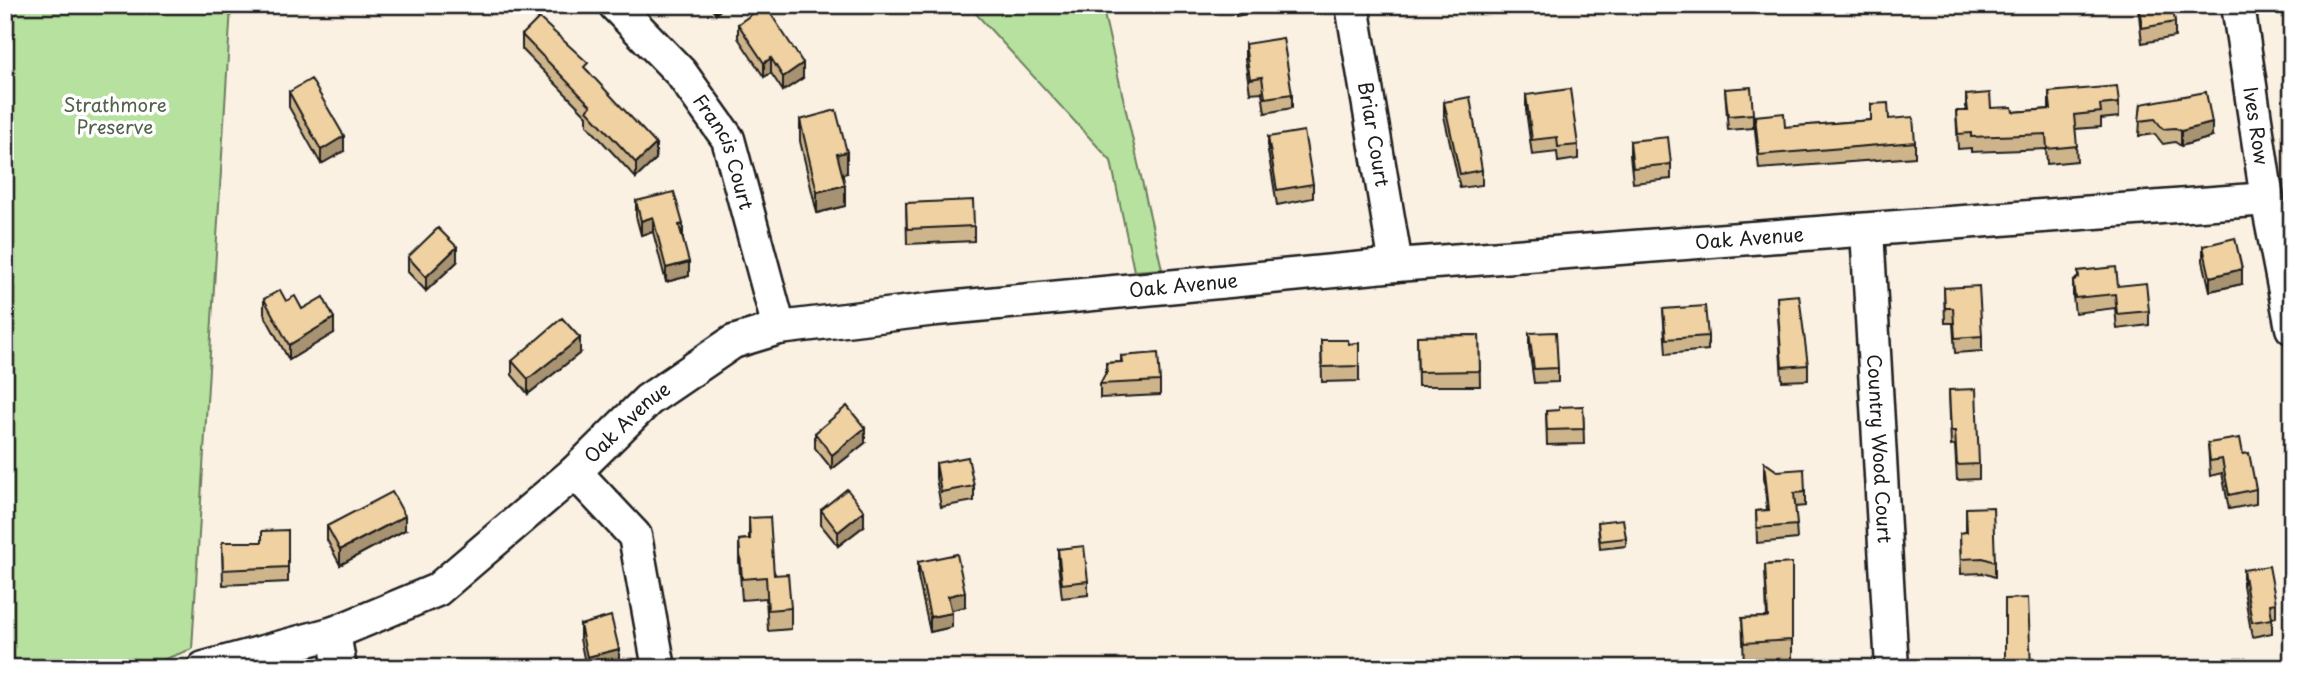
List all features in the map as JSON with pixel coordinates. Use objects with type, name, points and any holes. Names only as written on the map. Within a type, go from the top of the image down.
[{"type":"street","name":"Francis Court","points":[[615,5],[681,73],[728,139],[779,328]]},
{"type":"street","name":"Briar Court","points":[[1352,5],[1396,265]]},
{"type":"street","name":"Ives Row","points":[[2238,5],[2267,199],[2292,328]]},
{"type":"street","name":"Oak Avenue","points":[[204,668],[334,633],[437,590],[575,472],[648,400],[733,342],[779,328],[936,309],[1396,265],[2267,199]]},
{"type":"street","name":"Country Wood Court","points":[[1867,230],[1892,668]]},
{"type":"street","points":[[575,472],[635,536],[659,668]]},
{"type":"street","points":[[334,633],[340,668]]},
{"type":"green space","name":"Strathmore Preserve","points":[[5,5],[231,7],[192,649],[141,668],[5,668]]},
{"type":"green space","points":[[968,5],[1102,5],[1162,269],[1134,271],[1111,161]]},
{"type":"building","points":[[765,5],[803,63],[783,77],[771,58],[764,63],[738,24]]},
{"type":"building","points":[[2139,5],[2172,5],[2175,22],[2142,28]]},
{"type":"building","points":[[539,18],[588,63],[584,67],[656,144],[636,163],[587,110],[591,106],[522,35]]},
{"type":"building","points":[[1283,38],[1292,94],[1265,98],[1262,77],[1250,79],[1245,44]]},
{"type":"building","points":[[311,79],[344,136],[321,150],[289,92]]},
{"type":"building","points":[[2117,86],[2119,103],[2100,105],[2101,112],[2074,115],[2077,146],[2047,149],[2046,134],[1971,137],[1971,133],[1958,134],[1956,111],[1968,111],[1966,95],[1990,93],[1991,108],[2012,107],[2013,112],[2051,109],[2049,92]]},
{"type":"building","points":[[1751,87],[1753,114],[1728,116],[1725,89]]},
{"type":"building","points":[[1570,89],[1578,145],[1558,147],[1557,137],[1532,140],[1526,95]]},
{"type":"building","points":[[2206,92],[2212,123],[2181,131],[2175,128],[2163,129],[2155,119],[2139,121],[2141,104]]},
{"type":"building","points":[[1470,97],[1482,170],[1460,174],[1444,102]]},
{"type":"building","points":[[1888,103],[1889,119],[1913,117],[1915,142],[1759,155],[1755,116],[1784,113],[1785,127],[1871,120],[1871,104]]},
{"type":"building","points":[[836,110],[847,152],[837,154],[845,185],[817,192],[800,120]]},
{"type":"building","points":[[1304,131],[1313,184],[1277,190],[1268,137]]},
{"type":"building","points":[[1668,137],[1671,164],[1633,168],[1630,141]]},
{"type":"building","points":[[674,192],[689,262],[666,268],[653,217],[641,221],[636,201]]},
{"type":"building","points":[[973,200],[974,226],[907,229],[906,203]]},
{"type":"building","points":[[438,228],[457,247],[426,277],[408,257]]},
{"type":"building","points":[[2235,238],[2242,269],[2210,277],[2203,246]]},
{"type":"building","points":[[2116,267],[2118,286],[2146,283],[2149,311],[2117,314],[2115,294],[2075,298],[2073,282],[2079,277],[2078,271]]},
{"type":"building","points":[[1979,286],[1982,336],[1955,338],[1953,308],[1945,308],[1944,288]]},
{"type":"building","points":[[280,290],[286,301],[295,296],[302,309],[323,297],[334,318],[289,345],[264,299]]},
{"type":"building","points":[[1799,295],[1808,365],[1782,367],[1777,297]]},
{"type":"building","points":[[1705,306],[1708,336],[1666,339],[1663,309]]},
{"type":"building","points":[[562,318],[580,338],[528,379],[512,361]]},
{"type":"building","points":[[1556,332],[1558,368],[1534,369],[1529,333]]},
{"type":"building","points":[[1479,335],[1480,371],[1418,372],[1417,336]]},
{"type":"building","points":[[1321,340],[1348,340],[1349,344],[1359,343],[1359,366],[1322,367]]},
{"type":"building","points":[[1158,353],[1160,381],[1100,384],[1107,371],[1106,363],[1122,362],[1121,356]]},
{"type":"building","points":[[1976,389],[1979,464],[1957,465],[1955,431],[1951,431],[1949,390]]},
{"type":"building","points":[[847,406],[865,428],[832,455],[815,433]]},
{"type":"building","points":[[1583,406],[1584,429],[1547,430],[1546,411],[1559,410],[1559,407]]},
{"type":"building","points":[[2240,438],[2243,454],[2249,453],[2256,489],[2229,495],[2222,459],[2210,461],[2208,443]]},
{"type":"building","points":[[968,457],[974,486],[941,492],[936,463]]},
{"type":"building","points":[[1764,462],[1777,471],[1804,469],[1805,492],[1794,493],[1797,525],[1757,528],[1756,511],[1769,510]]},
{"type":"building","points":[[847,489],[864,511],[838,532],[821,510]]},
{"type":"building","points":[[392,492],[405,516],[340,550],[327,526]]},
{"type":"building","points":[[1993,507],[1995,562],[1983,558],[1961,559],[1960,533],[1967,532],[1966,508]]},
{"type":"building","points":[[770,517],[774,575],[788,574],[791,608],[768,610],[766,577],[742,579],[739,540],[750,539],[749,518]]},
{"type":"building","points":[[1623,519],[1626,538],[1600,541],[1598,522]]},
{"type":"building","points":[[288,530],[288,567],[223,570],[222,542],[262,542],[262,531]]},
{"type":"building","points":[[1084,546],[1088,581],[1062,584],[1058,549]]},
{"type":"building","points":[[957,554],[965,592],[948,596],[952,613],[930,617],[918,562]]},
{"type":"building","points":[[1792,563],[1792,640],[1744,643],[1742,618],[1768,617],[1765,565]]},
{"type":"building","points":[[2269,566],[2276,603],[2270,604],[2272,619],[2252,622],[2243,570]]},
{"type":"building","points":[[2028,598],[2031,668],[2005,668],[2005,599]]},
{"type":"building","points":[[611,616],[619,649],[587,657],[580,625]]}]
